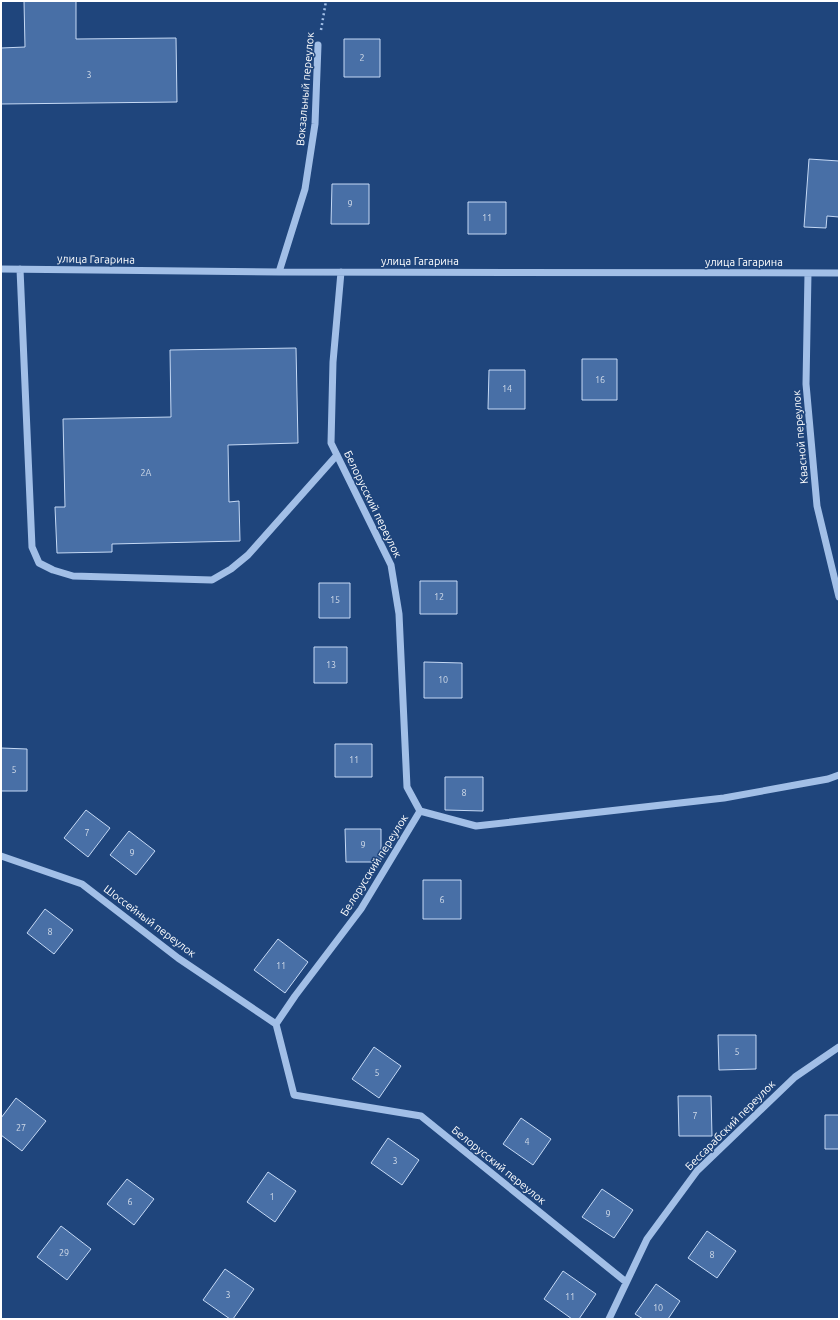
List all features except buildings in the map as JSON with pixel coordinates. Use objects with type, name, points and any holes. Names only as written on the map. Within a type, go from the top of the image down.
[{"type":"street","name":"Вокзальный переулок","points":[[279,272],[305,189],[315,124],[318,45]]},
{"type":"street","name":"улица Гагарина","points":[[1,268],[279,272],[839,273]]},
{"type":"street","points":[[20,269],[32,547],[39,563],[53,570],[73,576],[212,580],[231,569],[248,555],[337,455]]},
{"type":"street","name":"Белорусский переулок","points":[[341,272],[332,376],[331,443],[391,565],[399,614],[407,787],[420,811],[361,909],[295,996],[276,1024],[294,1095],[421,1116],[626,1282]]},
{"type":"street","name":"Квасной переулок","points":[[808,273],[806,384],[817,506],[839,597]]},
{"type":"street","points":[[420,811],[476,826],[724,798],[828,780],[839,775]]},
{"type":"street","name":"Шоссейный переулок","points":[[1,856],[82,884],[178,958],[276,1024]]},
{"type":"street","name":"Бессарабский переулок","points":[[609,1319],[647,1239],[697,1171],[795,1077],[839,1047]]},
{"type":"path","name":"Вокзальный переулок","points":[[318,45],[326,1]]}]
